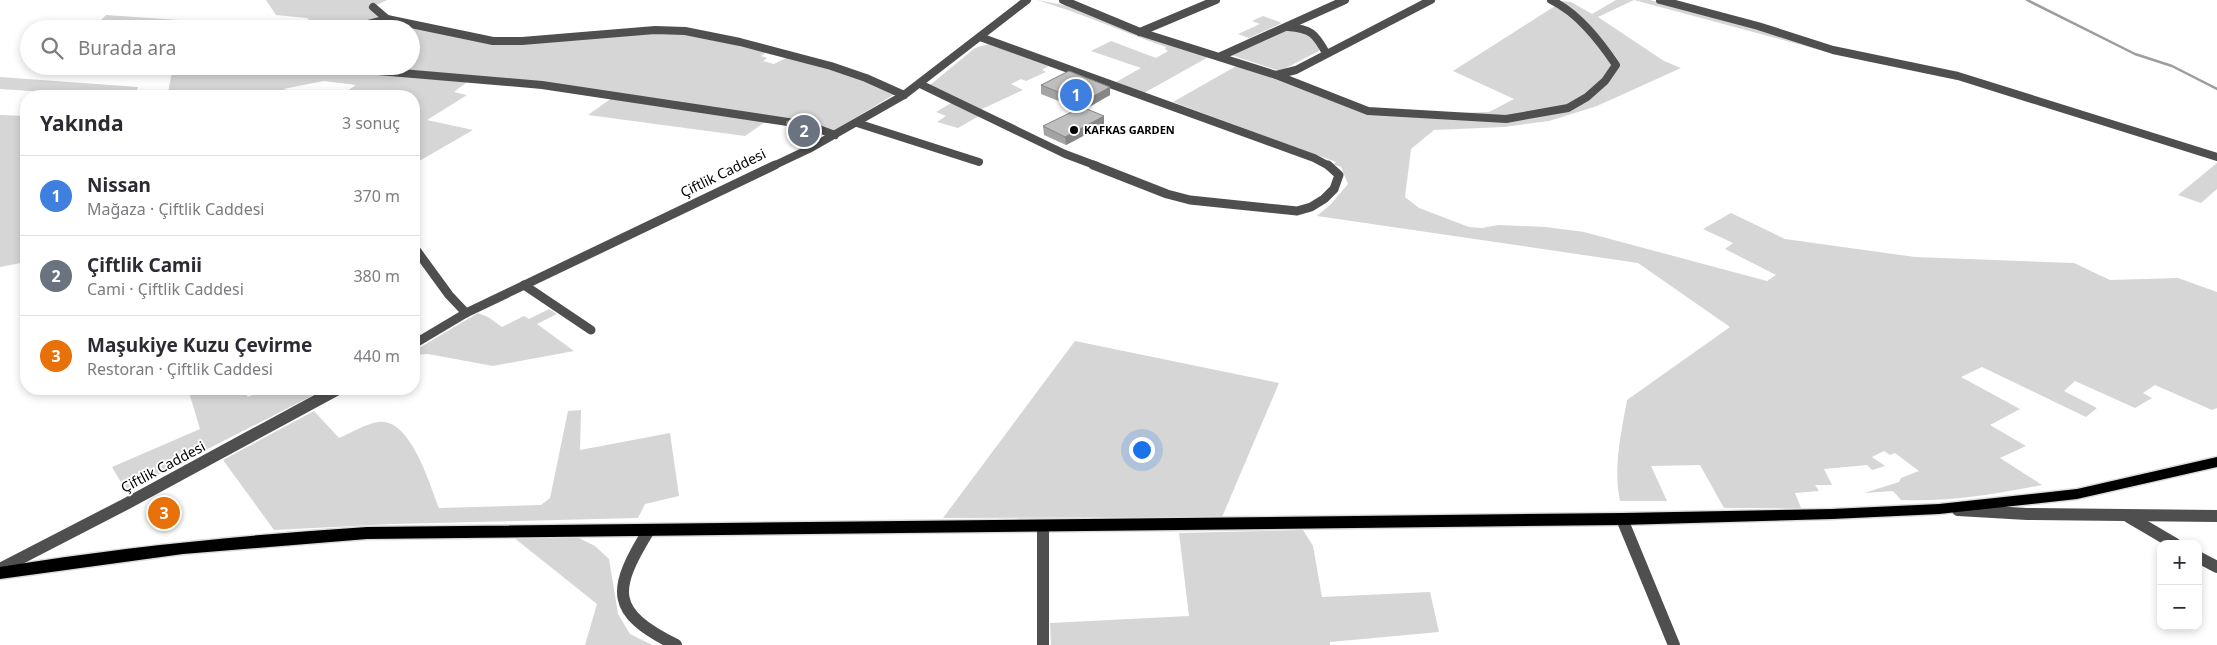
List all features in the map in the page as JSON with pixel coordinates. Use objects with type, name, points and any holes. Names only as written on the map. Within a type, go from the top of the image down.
[{"type":"main road","points":[[0,573],[134,552],[281,537],[367,533],[1622,519],[1939,509],[2077,494],[2217,462]]},
{"type":"street","name":"Çiftlik Caddesi","points":[[420,340],[466,313],[857,123],[920,84],[1027,0]]},
{"type":"street","points":[[1063,0],[1140,32],[1221,56],[1276,75],[1368,111],[1506,119],[1568,108],[1587,98],[1605,81],[1616,66],[1607,50],[1562,4],[1552,0]]},
{"type":"street","points":[[1140,32],[1216,0]]},
{"type":"street","points":[[1221,56],[1345,0]]},
{"type":"street","points":[[1276,75],[1296,70],[1431,0]]},
{"type":"street","points":[[1660,0],[1758,26],[1845,53],[1917,67],[2014,92],[2217,157]]},
{"type":"street","points":[[373,7],[387,20]]},
{"type":"street","points":[[420,27],[493,41],[536,40],[655,30],[685,31],[740,42],[831,66],[866,78],[904,95]]},
{"type":"street","points":[[1286,27],[1305,28],[1315,33],[1326,53]]},
{"type":"street","points":[[920,84],[1079,160],[1167,194],[1190,200],[1297,211],[1308,209],[1325,200],[1338,182],[1339,175],[1336,171],[1314,158],[980,37]]},
{"type":"street","points":[[420,75],[542,85],[808,125],[835,135]]},
{"type":"street","points":[[857,123],[979,162]]},
{"type":"street","points":[[420,255],[449,295],[466,313]]},
{"type":"street","points":[[524,286],[591,330]]},
{"type":"street","name":"Çiftlik Caddesi","points":[[0,569],[116,509],[327,395]]},
{"type":"street","points":[[1939,509],[2027,514],[2217,516]]},
{"type":"street","points":[[2127,516],[2168,540]]},
{"type":"street","points":[[1622,519],[1674,645]]},
{"type":"street","points":[[1042,526],[1042,645]]},
{"type":"street","points":[[649,530],[625,575],[622,594],[624,603],[634,620],[676,645]]},
{"type":"street","points":[[2202,559],[2217,567]]},
{"type":"shaded area","points":[[266,0],[387,0],[373,7],[387,19],[383,20],[310,20],[307,18],[276,15]]},
{"type":"shaded area","points":[[1037,0],[1063,5],[1069,3],[1075,9],[1128,31],[1212,55],[1144,93],[1116,82],[1141,68],[1091,51],[1111,41],[1156,58],[1168,51],[1165,49],[1166,47]]},
{"type":"shaded area","points":[[1616,0],[1634,0],[1598,17],[1664,61],[1681,68],[1597,106],[1549,121],[1504,127],[1434,130],[1411,149],[1405,197],[1419,208],[1469,227],[1482,228],[1498,225],[1546,227],[1584,232],[1767,281],[1776,275],[1725,249],[1733,243],[1703,229],[1731,213],[1785,239],[1915,257],[2074,263],[2110,280],[2178,278],[2217,292],[2217,408],[2212,410],[2155,385],[2143,393],[2152,398],[2135,408],[2075,381],[2064,391],[2097,408],[2086,417],[1982,367],[1961,377],[2020,409],[1990,425],[2026,446],[2000,458],[2042,485],[1937,500],[1901,500],[1893,491],[1864,493],[1899,482],[1901,478],[1919,471],[1895,453],[1890,455],[1884,451],[1872,457],[1885,466],[1872,470],[1867,465],[1824,469],[1832,485],[1815,485],[1819,491],[1795,493],[1801,508],[1724,508],[1700,465],[1651,466],[1667,501],[1620,501],[1617,476],[1620,438],[1627,400],[1730,327],[1638,263],[1317,216],[1330,205],[1348,184],[1341,167],[1333,164],[1336,162],[1173,102],[1238,65],[1354,109],[1458,113],[1489,112],[1514,99],[1453,71],[1563,1],[1571,2],[1592,14]]},
{"type":"shaded area","points":[[1634,0],[1650,0],[1762,30],[1827,52]]},
{"type":"shaded area","points":[[106,15],[179,20],[101,20]]},
{"type":"shaded area","points":[[1263,16],[1282,23],[1249,38],[1238,34],[1260,24],[1252,21]]},
{"type":"shaded area","points":[[420,29],[472,40],[664,31],[768,51],[761,56],[767,58],[763,61],[774,64],[786,58],[842,71],[895,94],[833,131],[553,84],[420,71]]},
{"type":"shaded area","points":[[1285,29],[1302,29],[1319,44],[1319,51],[1280,71],[1231,55]]},
{"type":"shaded area","points":[[989,44],[1048,66],[1042,70],[1046,72],[1026,81],[1021,79],[1011,84],[1023,90],[980,110],[930,85],[975,48]]},
{"type":"shaded area","points":[[171,75],[416,75],[471,79],[454,92],[467,95],[427,120],[473,130],[420,161],[420,90],[348,90],[356,85],[324,81],[283,89],[287,90],[169,90]]},
{"type":"shaded area","points":[[0,77],[138,87],[137,90],[0,89]]},
{"type":"shaded area","points":[[612,98],[765,122],[745,136],[588,115]]},
{"type":"shaded area","points":[[951,103],[979,116],[958,128],[937,122],[946,116],[936,112]]},
{"type":"shaded area","points":[[0,115],[20,116],[20,263],[0,267]]},
{"type":"shaded area","points":[[2217,163],[2217,189],[2201,203],[2178,195]]},
{"type":"shaded area","points":[[549,309],[557,314],[537,324],[574,351],[493,366],[428,354],[420,355],[420,347],[478,313],[488,317],[502,327],[524,316],[529,319]]},
{"type":"shaded area","points":[[1075,341],[1279,383],[1222,517],[943,518]]},
{"type":"shaded area","points":[[190,395],[246,395],[248,397],[252,395],[313,395],[126,491],[112,467],[200,429]]},
{"type":"shaded area","points":[[581,410],[580,450],[670,433],[679,496],[645,504],[638,518],[393,524],[274,530],[223,460],[314,411],[339,438],[378,422],[390,423],[400,430],[418,455],[439,508],[541,505],[550,498],[568,411]]},
{"type":"shaded area","points":[[1303,530],[1313,546],[1322,597],[1430,592],[1439,632],[1330,642],[1330,645],[1051,645],[1050,623],[1189,616],[1179,533]]},
{"type":"shaded area","points":[[513,537],[579,538],[595,546],[609,559],[618,614],[630,634],[652,645],[585,645],[597,604]]},
{"type":"building","points":[[1069,71],[1110,87],[1083,102],[1041,85]]},
{"type":"building","points":[[1082,107],[1104,116],[1065,137],[1043,126]]},
{"type":"building","points":[[795,118],[819,124],[805,131],[786,122]]},
{"type":"waterway","points":[[2027,0],[2135,54],[2172,66],[2217,89]]},
{"type":"place","name":"Nissan","points":[[1076,95]]},
{"type":"place","name":"KAFKAS GARDEN","points":[[1074,130]]},
{"type":"place","name":"Çiftlik Camii","points":[[804,131]]},
{"type":"place","name":"Maşukiye Kuzu Çevirme","points":[[164,513]]}]
